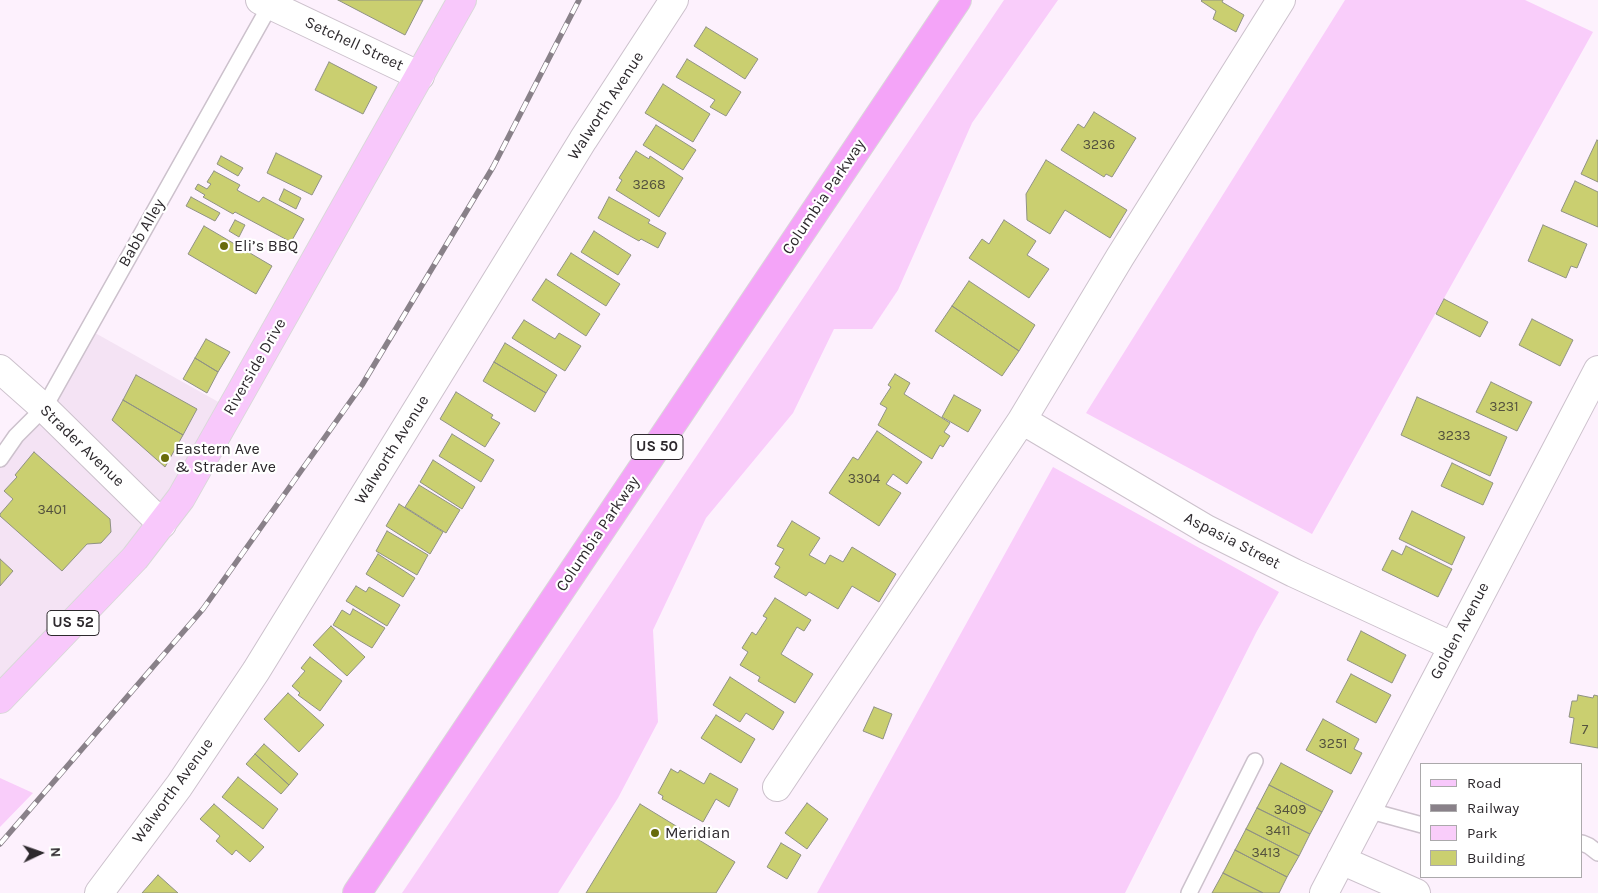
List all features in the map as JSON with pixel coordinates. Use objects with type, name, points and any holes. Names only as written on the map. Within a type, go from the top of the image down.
[{"type":"highway","name":"Columbia Parkway","points":[[357,893],[957,0]]},
{"type":"main road","name":"Riverside Drive","points":[[0,699],[135,558],[181,498],[462,0]]},
{"type":"street","name":"Walworth Avenue","points":[[99,893],[179,786],[256,671],[584,140],[674,0]]},
{"type":"street","points":[[777,787],[1022,420],[1120,257],[1280,0]]},
{"type":"street","name":"Setchell Street","points":[[268,2],[420,76]]},
{"type":"street","name":"Strader Avenue","points":[[0,369],[44,408],[162,524]]},
{"type":"street","name":"Golden Avenue","points":[[1324,893],[1598,370]]},
{"type":"street","name":"Aspasia Street","points":[[1022,420],[1206,529],[1452,646]]},
{"type":"street","points":[[1341,860],[1416,893]]},
{"type":"lane","name":"Babb Alley","points":[[0,459],[16,436],[44,408],[268,2]]},
{"type":"lane","points":[[1189,893],[1255,761]]},
{"type":"lane","points":[[1367,810],[1420,824]]},
{"type":"lane","points":[[1583,843],[1590,846],[1598,854]]},
{"type":"shaded area","points":[[88,329],[231,409],[181,498],[0,699],[0,459]]},
{"type":"green space","points":[[1004,0],[1058,0],[972,123],[898,290],[872,329],[834,329],[793,413],[706,518],[653,630],[658,722],[618,798],[558,893],[402,893]]},
{"type":"green space","points":[[1345,0],[1525,0],[1593,32],[1312,534],[1086,413]]},
{"type":"green space","points":[[1053,467],[1279,592],[1257,631],[1125,893],[817,893]]},
{"type":"green space","points":[[0,778],[33,793],[0,827]]},
{"type":"building","points":[[338,0],[423,0],[405,35]]},
{"type":"building","points":[[1202,0],[1223,0],[1222,2],[1244,15],[1236,32],[1213,19],[1216,11]]},
{"type":"building","points":[[706,27],[758,59],[745,79],[694,46]]},
{"type":"building","points":[[687,59],[741,92],[726,116],[710,107],[715,100],[676,77]]},
{"type":"building","points":[[329,62],[377,87],[363,114],[315,90]]},
{"type":"building","points":[[663,84],[710,114],[693,142],[645,113]]},
{"type":"building","points":[[1094,112],[1136,138],[1112,177],[1106,174],[1104,177],[1061,150],[1078,124],[1084,128]]},
{"type":"building","points":[[656,125],[696,150],[683,170],[643,145]]},
{"type":"building","points":[[1598,141],[1598,182],[1581,174]]},
{"type":"building","points":[[636,151],[649,159],[650,156],[683,178],[659,217],[616,190],[622,180],[619,178]]},
{"type":"building","points":[[276,153],[322,176],[312,195],[267,173]]},
{"type":"building","points":[[221,156],[243,168],[238,176],[217,164]]},
{"type":"building","points":[[1046,160],[1127,210],[1110,238],[1065,210],[1050,234],[1027,220],[1026,194]]},
{"type":"building","points":[[214,171],[240,185],[237,190],[259,202],[263,197],[304,219],[291,242],[203,197],[205,195],[195,189],[198,184],[207,189],[211,184],[207,182]]},
{"type":"building","points":[[1575,181],[1598,192],[1598,227],[1561,211]]},
{"type":"building","points":[[284,189],[301,198],[296,209],[279,200]]},
{"type":"building","points":[[191,197],[220,213],[215,221],[186,206]]},
{"type":"building","points":[[609,197],[650,220],[648,223],[666,233],[658,248],[641,239],[639,241],[598,218]]},
{"type":"building","points":[[235,220],[245,225],[239,237],[229,231]]},
{"type":"building","points":[[1004,220],[1036,241],[1027,255],[1049,269],[1029,298],[969,258],[982,239],[989,244]]},
{"type":"building","points":[[1543,225],[1587,244],[1577,268],[1571,266],[1566,278],[1528,261]]},
{"type":"building","points":[[204,226],[272,266],[256,294],[188,254]]},
{"type":"building","points":[[594,231],[631,255],[618,275],[581,252]]},
{"type":"building","points":[[571,253],[620,284],[606,306],[557,275]]},
{"type":"building","points":[[546,279],[600,314],[586,336],[532,300]]},
{"type":"building","points":[[969,281],[1035,325],[1019,351],[952,306]]},
{"type":"building","points":[[1444,299],[1488,322],[1480,337],[1436,314]]},
{"type":"building","points":[[952,306],[1019,351],[1002,376],[935,331]]},
{"type":"building","points":[[1532,319],[1573,340],[1560,366],[1519,345]]},
{"type":"building","points":[[524,320],[555,339],[559,333],[581,346],[565,371],[512,338]]},
{"type":"building","points":[[206,339],[230,352],[218,372],[195,358]]},
{"type":"building","points":[[505,343],[557,375],[546,393],[494,362]]},
{"type":"building","points":[[195,358],[218,372],[207,393],[183,379]]},
{"type":"building","points":[[494,362],[546,393],[535,412],[483,381]]},
{"type":"building","points":[[895,374],[910,383],[904,394],[950,423],[944,432],[950,436],[943,447],[940,445],[932,459],[878,425],[887,408],[880,404],[891,387],[888,385]]},
{"type":"building","points":[[136,375],[197,409],[183,435],[123,400]]},
{"type":"building","points":[[1491,382],[1532,402],[1517,431],[1476,412]]},
{"type":"building","points":[[456,392],[493,415],[491,418],[500,423],[485,447],[440,419]]},
{"type":"building","points":[[954,395],[981,410],[968,432],[942,417]]},
{"type":"building","points":[[1417,397],[1507,437],[1490,476],[1401,435]]},
{"type":"building","points":[[123,400],[183,435],[165,467],[112,420]]},
{"type":"building","points":[[877,431],[922,462],[907,484],[893,474],[886,484],[901,493],[879,526],[829,493],[853,457],[858,460]]},
{"type":"building","points":[[452,434],[494,460],[481,482],[439,456]]},
{"type":"building","points":[[34,452],[110,519],[111,532],[101,543],[87,544],[62,571],[0,516],[13,499],[4,491],[17,477],[15,475]]},
{"type":"building","points":[[433,460],[475,487],[462,509],[420,482]]},
{"type":"building","points":[[1452,463],[1493,483],[1483,505],[1441,486]]},
{"type":"building","points":[[419,485],[460,510],[446,533],[405,507]]},
{"type":"building","points":[[399,504],[443,532],[430,554],[386,526]]},
{"type":"building","points":[[1412,511],[1465,537],[1452,565],[1399,539]]},
{"type":"building","points":[[792,521],[820,538],[809,555],[825,564],[830,555],[843,562],[852,547],[896,574],[879,602],[852,586],[838,609],[809,592],[806,596],[774,577],[780,567],[775,564],[784,549],[777,546]]},
{"type":"building","points":[[387,531],[428,555],[417,575],[376,551]]},
{"type":"building","points":[[1406,546],[1452,569],[1438,597],[1382,570],[1392,550],[1402,555]]},
{"type":"building","points":[[378,554],[415,578],[403,597],[366,574]]},
{"type":"building","points":[[0,559],[13,571],[0,586]]},
{"type":"building","points":[[356,586],[366,592],[369,587],[400,605],[387,626],[346,601]]},
{"type":"building","points":[[775,598],[811,620],[804,631],[797,627],[781,654],[813,674],[795,703],[758,681],[760,677],[740,665],[748,652],[742,648],[752,632],[756,635],[767,618],[763,616]]},
{"type":"building","points":[[353,609],[385,628],[372,648],[333,625],[342,610],[350,615]]},
{"type":"building","points":[[331,626],[365,657],[347,676],[313,645]]},
{"type":"building","points":[[1361,631],[1406,655],[1392,683],[1347,660]]},
{"type":"building","points":[[310,657],[342,681],[320,711],[298,695],[300,693],[292,686],[305,671],[301,668]]},
{"type":"building","points":[[1351,674],[1391,695],[1376,723],[1336,702]]},
{"type":"building","points":[[730,677],[784,712],[773,730],[746,713],[740,722],[713,705]]},
{"type":"building","points":[[288,693],[324,725],[299,752],[264,719]]},
{"type":"building","points":[[1578,695],[1593,698],[1594,695],[1598,696],[1598,748],[1570,743],[1574,718],[1569,717],[1572,701],[1577,701]]},
{"type":"building","points":[[874,707],[892,714],[883,739],[863,731]]},
{"type":"building","points":[[716,715],[755,739],[741,763],[701,738]]},
{"type":"building","points":[[1323,719],[1359,739],[1354,749],[1362,753],[1351,774],[1306,750]]},
{"type":"building","points":[[264,744],[298,774],[289,785],[255,754]]},
{"type":"building","points":[[255,754],[289,785],[281,794],[246,764]]},
{"type":"building","points":[[1281,763],[1333,791],[1322,812],[1269,785]]},
{"type":"building","points":[[671,769],[678,773],[680,770],[704,784],[710,773],[738,789],[729,807],[716,799],[703,822],[662,799],[663,796],[658,793]]},
{"type":"building","points":[[238,777],[278,809],[263,829],[222,797]]},
{"type":"building","points":[[1269,785],[1322,812],[1310,834],[1257,808]]},
{"type":"building","points":[[807,803],[828,819],[807,849],[785,833]]},
{"type":"building","points":[[214,804],[264,847],[250,862],[236,850],[232,855],[216,841],[220,836],[200,819]]},
{"type":"building","name":"Meridian","points":[[640,804],[735,862],[716,893],[586,893]]},
{"type":"building","points":[[1257,808],[1310,834],[1299,856],[1246,829]]},
{"type":"building","points":[[1246,829],[1299,856],[1287,877],[1235,850]]},
{"type":"building","points":[[781,843],[801,855],[787,879],[767,867]]},
{"type":"building","points":[[1235,850],[1287,877],[1279,893],[1263,893],[1223,873]]},
{"type":"building","points":[[1223,873],[1263,893],[1212,893]]},
{"type":"building","points":[[158,875],[178,893],[142,893]]},
{"type":"railway","points":[[0,844],[203,609],[362,385],[493,167],[579,0]]},
{"type":"place","name":"Eli’s BBQ","points":[[224,246]]},
{"type":"place","name":"Eastern Ave & Strader Ave","points":[[165,458]]},
{"type":"place","name":"Meridian","points":[[655,833]]}]
